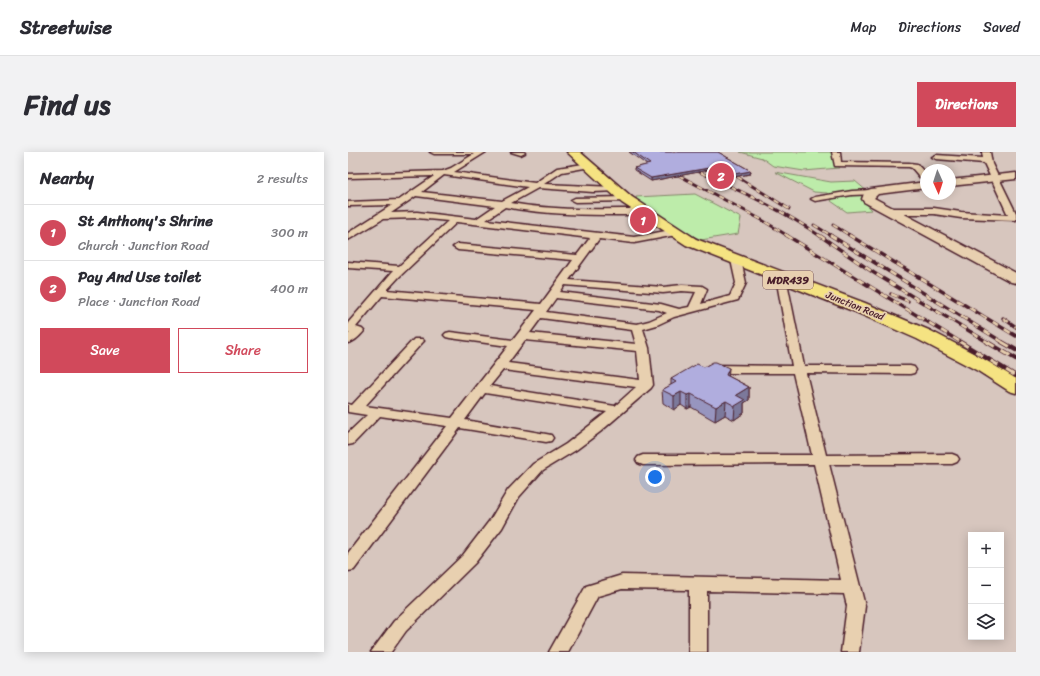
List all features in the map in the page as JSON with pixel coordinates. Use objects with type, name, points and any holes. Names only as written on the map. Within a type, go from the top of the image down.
[{"type":"main road","name":"Junction Road","points":[[573,152],[620,194],[691,242],[859,307],[924,335],[985,367],[1016,387]]},
{"type":"main road","points":[[956,182],[1016,176]]},
{"type":"main road","points":[[920,186],[873,192],[869,194],[868,199],[1016,279]]},
{"type":"street","points":[[348,176],[482,152]]},
{"type":"street","points":[[348,237],[361,227],[381,216],[442,173],[454,170],[482,152]]},
{"type":"street","points":[[836,152],[838,164],[909,165],[914,166],[920,172]]},
{"type":"street","points":[[892,211],[934,211],[961,215],[1014,218],[984,152]]},
{"type":"street","points":[[936,157],[988,161]]},
{"type":"street","points":[[431,161],[442,173],[536,186],[620,194]]},
{"type":"street","points":[[478,222],[503,204],[536,186],[560,170],[587,165]]},
{"type":"street","points":[[815,199],[852,193],[873,192]]},
{"type":"street","points":[[414,193],[503,204],[529,209],[590,212],[646,212]]},
{"type":"street","points":[[575,200],[620,194]]},
{"type":"street","points":[[348,204],[401,202]]},
{"type":"street","points":[[381,216],[417,215],[634,240],[676,232]]},
{"type":"street","points":[[348,333],[401,269],[455,219]]},
{"type":"street","points":[[348,565],[520,340],[596,236]]},
{"type":"street","points":[[458,247],[579,258]]},
{"type":"street","points":[[380,293],[541,311],[637,327],[679,313],[734,298],[742,283],[736,260]]},
{"type":"street","points":[[348,265],[401,269]]},
{"type":"street","points":[[781,277],[798,369],[856,606],[850,652]]},
{"type":"street","points":[[562,282],[663,290],[682,288],[702,289],[693,309]]},
{"type":"street","points":[[553,294],[661,307],[679,313]]},
{"type":"street","points":[[637,327],[643,348],[647,385]]},
{"type":"street","points":[[450,335],[643,348]]},
{"type":"street","points":[[352,408],[418,341]]},
{"type":"street","points":[[499,366],[647,385]]},
{"type":"street","points":[[700,369],[910,370]]},
{"type":"street","points":[[380,652],[400,626],[469,559],[496,524],[513,494],[538,467],[571,447],[647,385]]},
{"type":"street","points":[[482,389],[618,410]]},
{"type":"street","points":[[352,408],[546,438]]},
{"type":"street","points":[[348,441],[377,412]]},
{"type":"street","points":[[643,460],[952,459]]},
{"type":"street","points":[[558,652],[592,591],[622,582],[852,587]]},
{"type":"street","points":[[698,584],[698,652]]},
{"type":"green space","points":[[740,152],[833,152],[839,168],[804,171],[773,166],[762,158]]},
{"type":"green space","points":[[775,172],[831,182],[855,181],[868,192],[862,199],[872,210],[847,212],[831,201],[833,198],[827,193],[814,192]]},
{"type":"green space","points":[[695,194],[741,218],[738,234],[701,240],[675,226],[637,201],[636,197]]},
{"type":"building","points":[[633,152],[718,152],[751,171],[722,176],[709,168],[651,178],[634,168],[650,164]]},
{"type":"building","points":[[713,362],[729,368],[726,375],[749,387],[736,395],[745,400],[735,406],[726,401],[716,407],[691,394],[687,395],[681,392],[674,396],[662,390],[676,382],[671,379],[697,364],[704,367]]},
{"type":"railway","points":[[691,168],[741,191],[805,226],[820,236]]},
{"type":"railway","points":[[669,170],[762,220],[788,236]]},
{"type":"railway","points":[[728,171],[789,209]]},
{"type":"railway","points":[[814,225],[832,236]]},
{"type":"railway","points":[[833,225],[851,236]]},
{"type":"railway","points":[[786,235],[962,343]]},
{"type":"railway","points":[[819,235],[874,273],[989,343]]},
{"type":"railway","points":[[830,235],[1004,343]]},
{"type":"railway","points":[[849,235],[1016,336]]},
{"type":"railway","points":[[891,294],[908,301]]},
{"type":"railway","points":[[1003,318],[1016,327]]},
{"type":"railway","points":[[960,342],[1016,376]]},
{"type":"railway","points":[[987,342],[1016,359]]},
{"type":"railway","points":[[1002,342],[1016,350]]},
{"type":"place","name":"Pay And Use toilet","points":[[721,176]]},
{"type":"place","name":"St Anthony's Shrine","points":[[643,220]]}]
